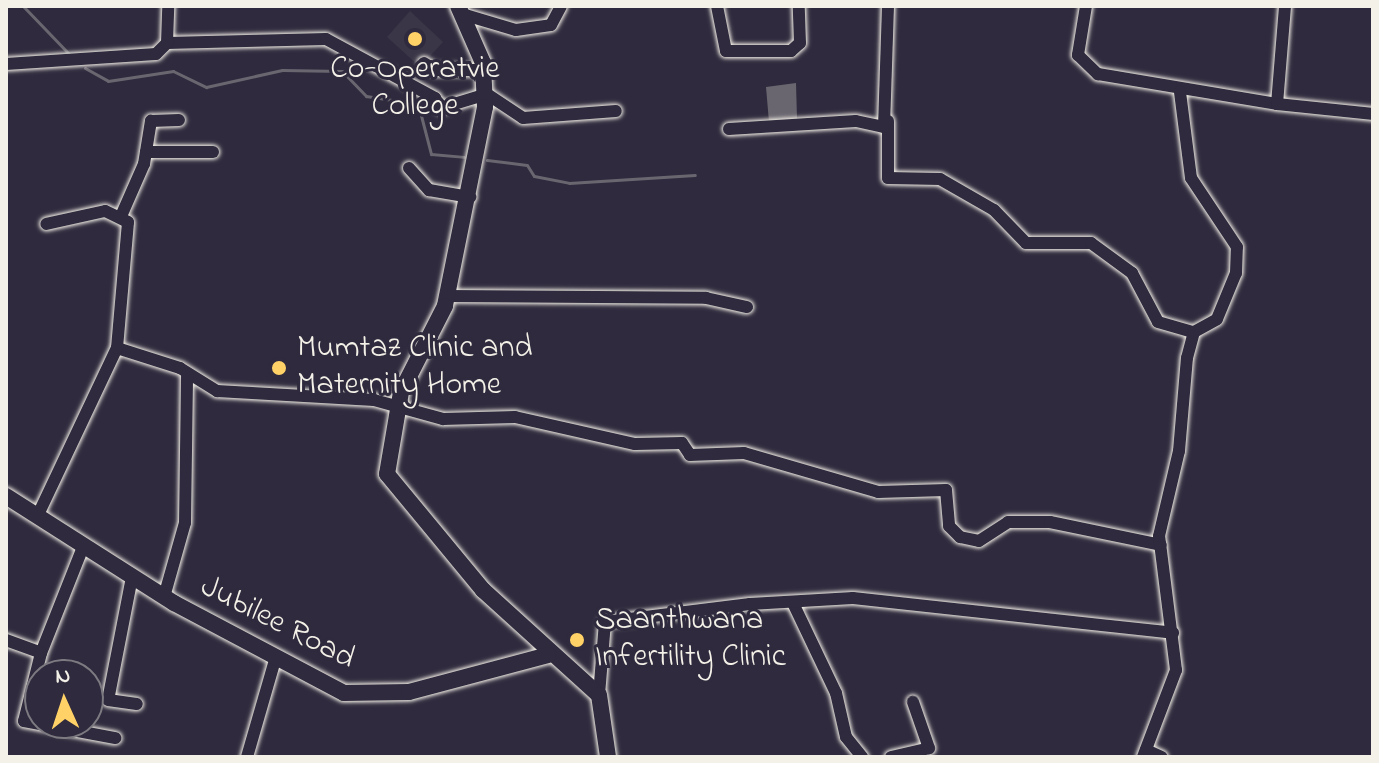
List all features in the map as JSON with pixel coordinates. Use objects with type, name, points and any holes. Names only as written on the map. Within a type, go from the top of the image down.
[{"type":"main road","points":[[460,10],[484,70],[487,94],[470,197],[447,296],[398,404],[385,462],[392,486],[548,655],[599,695],[608,757]]},
{"type":"main road","name":"Jubilee Road","points":[[6,496],[164,597],[275,660],[344,693],[369,695],[548,655]]},
{"type":"street","points":[[167,43],[168,6]]},
{"type":"street","points":[[460,10],[516,30],[551,25],[561,6]]},
{"type":"street","points":[[717,6],[726,51],[791,51],[800,43],[799,6]]},
{"type":"street","points":[[888,6],[888,178],[940,179],[994,210],[1026,243],[1091,243],[1132,273],[1158,322],[1194,332],[1217,319],[1236,273],[1237,247],[1191,178],[1180,92]]},
{"type":"street","points":[[1086,6],[1078,55],[1084,66],[1180,92],[1373,114]]},
{"type":"street","points":[[1277,104],[1285,6]]},
{"type":"street","points":[[6,64],[129,61],[167,43],[326,39],[435,98],[441,108],[487,94],[523,118],[616,111]]},
{"type":"street","points":[[424,63],[435,70],[484,70]]},
{"type":"street","points":[[122,214],[146,152],[151,121],[179,120]]},
{"type":"street","points":[[729,129],[856,121],[884,127],[888,121]]},
{"type":"street","points":[[146,152],[213,152]]},
{"type":"street","points":[[409,168],[429,190],[470,197]]},
{"type":"street","points":[[46,224],[122,214]]},
{"type":"street","points":[[37,517],[117,348],[128,222],[122,214]]},
{"type":"street","points":[[447,296],[706,298],[747,307]]},
{"type":"street","points":[[1162,757],[1144,754],[1176,670],[1161,545],[1194,332]]},
{"type":"street","points":[[117,348],[187,374],[207,389],[232,394],[398,404],[419,417],[515,417],[635,444],[682,443],[690,455],[744,453],[878,492],[946,490],[949,526],[969,539],[1008,522],[1050,522],[1161,545]]},
{"type":"street","points":[[164,597],[185,523],[187,374]]},
{"type":"street","points":[[83,547],[41,653],[24,721],[115,738]]},
{"type":"street","points":[[132,577],[108,700],[137,704]]},
{"type":"street","points":[[599,695],[605,622],[853,598],[1173,633]]},
{"type":"street","points":[[793,603],[836,693],[846,737],[862,757]]},
{"type":"street","points":[[6,640],[41,653]]},
{"type":"street","points":[[246,756],[275,660]]},
{"type":"street","points":[[891,757],[929,748],[913,702]]},
{"type":"shaded area","name":"Co-Operatvie College","points":[[410,11],[443,42],[420,67],[387,37]]},
{"type":"shaded area","points":[[796,83],[797,119],[769,122],[766,87]]},
{"type":"waterway","points":[[23,6],[70,55]]},
{"type":"waterway","points":[[85,68],[108,81],[173,71],[206,87],[282,70],[342,71],[366,96],[418,104],[431,154],[464,157]]},
{"type":"waterway","points":[[487,160],[527,165],[534,176],[569,183],[695,175]]},
{"type":"place","name":"Co-Operatvie College","points":[[415,39]]},
{"type":"place","name":"Mumtaz Clinic and Maternity Home","points":[[279,368]]},
{"type":"place","name":"Saanthwana Infertility Clinic","points":[[577,640]]}]
